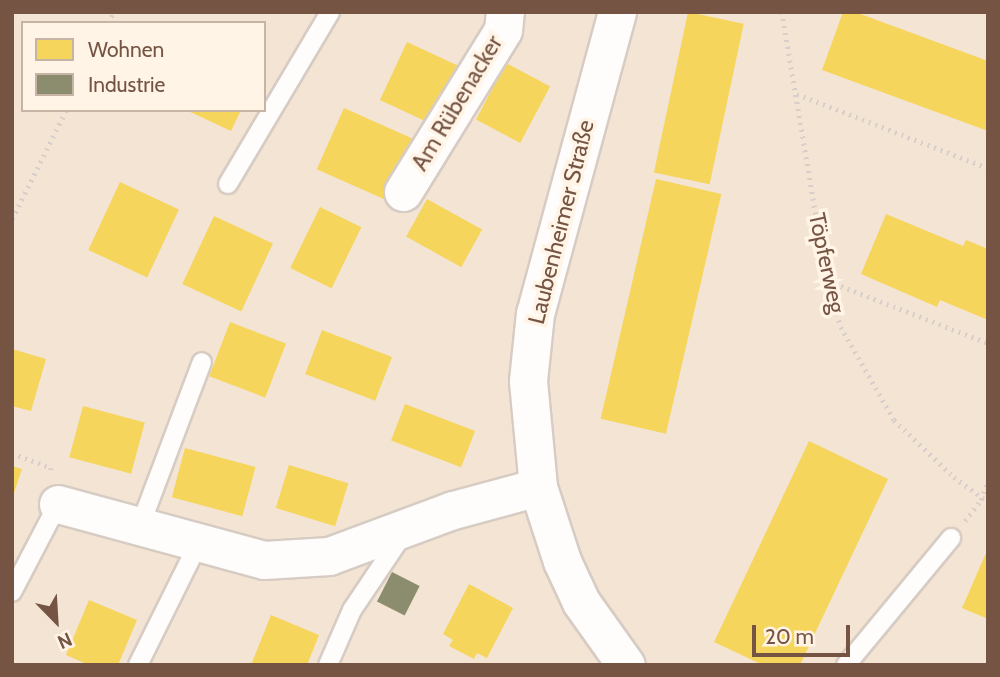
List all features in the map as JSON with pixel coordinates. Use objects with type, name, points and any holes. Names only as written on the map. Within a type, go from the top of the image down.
[{"type":"street","name":"Am Rübenacker","points":[[403,192],[503,30],[505,12]]},
{"type":"street","name":"Laubenheimer Straße","points":[[617,12],[535,313],[528,381],[538,487],[562,561],[581,602],[626,665]]},
{"type":"street","points":[[58,504],[264,560],[329,556],[453,510],[538,487]]},
{"type":"lane","points":[[228,184],[330,12]]},
{"type":"lane","points":[[140,526],[202,362]]},
{"type":"lane","points":[[12,592],[58,504]]},
{"type":"lane","points":[[328,665],[352,610],[409,526]]},
{"type":"lane","points":[[846,665],[951,538]]},
{"type":"lane","points":[[138,665],[199,542]]},
{"type":"path","name":"Töpferweg","points":[[782,12],[827,280],[841,327],[894,420],[981,500],[988,502]]},
{"type":"path","points":[[796,94],[988,167]]},
{"type":"path","points":[[12,219],[65,112]]},
{"type":"path","points":[[827,280],[988,343]]},
{"type":"path","points":[[981,500],[988,480]]},
{"type":"shaded area","points":[[12,12],[988,12],[988,665],[12,665]]},
{"type":"building: Wohnen","points":[[688,12],[744,24],[710,184],[654,172]]},
{"type":"building: Wohnen","points":[[843,12],[855,12],[988,61],[988,131],[822,70]]},
{"type":"building: Wohnen","points":[[407,42],[468,70],[441,128],[380,100]]},
{"type":"building: Wohnen","points":[[506,63],[550,86],[520,143],[476,120]]},
{"type":"building: Wohnen","points":[[344,108],[416,140],[389,201],[317,169]]},
{"type":"building: Wohnen","points":[[190,112],[240,112],[231,131]]},
{"type":"building: Wohnen","points":[[656,179],[721,194],[666,434],[601,419]]},
{"type":"building: Wohnen","points":[[120,182],[179,209],[147,277],[88,250]]},
{"type":"building: Wohnen","points":[[427,199],[482,230],[461,267],[406,237]]},
{"type":"building: Wohnen","points":[[320,207],[361,227],[332,288],[290,268]]},
{"type":"building: Wohnen","points":[[886,214],[963,246],[966,240],[988,249],[988,320],[940,300],[937,307],[861,274]]},
{"type":"building: Wohnen","points":[[214,216],[273,243],[241,311],[182,284]]},
{"type":"building: Wohnen","points":[[230,322],[286,344],[265,398],[209,376]]},
{"type":"building: Wohnen","points":[[322,330],[392,357],[375,401],[305,374]]},
{"type":"building: Wohnen","points":[[12,349],[46,359],[31,411],[12,406]]},
{"type":"building: Wohnen","points":[[405,404],[475,431],[461,467],[391,440]]},
{"type":"building: Wohnen","points":[[83,406],[145,423],[131,474],[69,457]]},
{"type":"building: Wohnen","points":[[809,441],[888,479],[800,665],[763,665],[714,642]]},
{"type":"building: Wohnen","points":[[185,448],[256,467],[242,516],[172,497]]},
{"type":"building: Wohnen","points":[[289,465],[348,483],[335,526],[276,508]]},
{"type":"building: Wohnen","points":[[12,466],[22,469],[13,496],[12,496]]},
{"type":"building: Wohnen","points":[[986,553],[988,554],[988,619],[962,608]]},
{"type":"building: Wohnen","points":[[469,584],[513,608],[487,658],[477,653],[474,659],[449,646],[453,640],[443,634]]},
{"type":"building: Wohnen","points":[[89,600],[137,620],[118,665],[89,665],[66,655]]},
{"type":"building: Wohnen","points":[[271,615],[319,635],[307,665],[251,665]]},
{"type":"building: Industrie","points":[[392,572],[420,586],[405,615],[377,601]]}]
